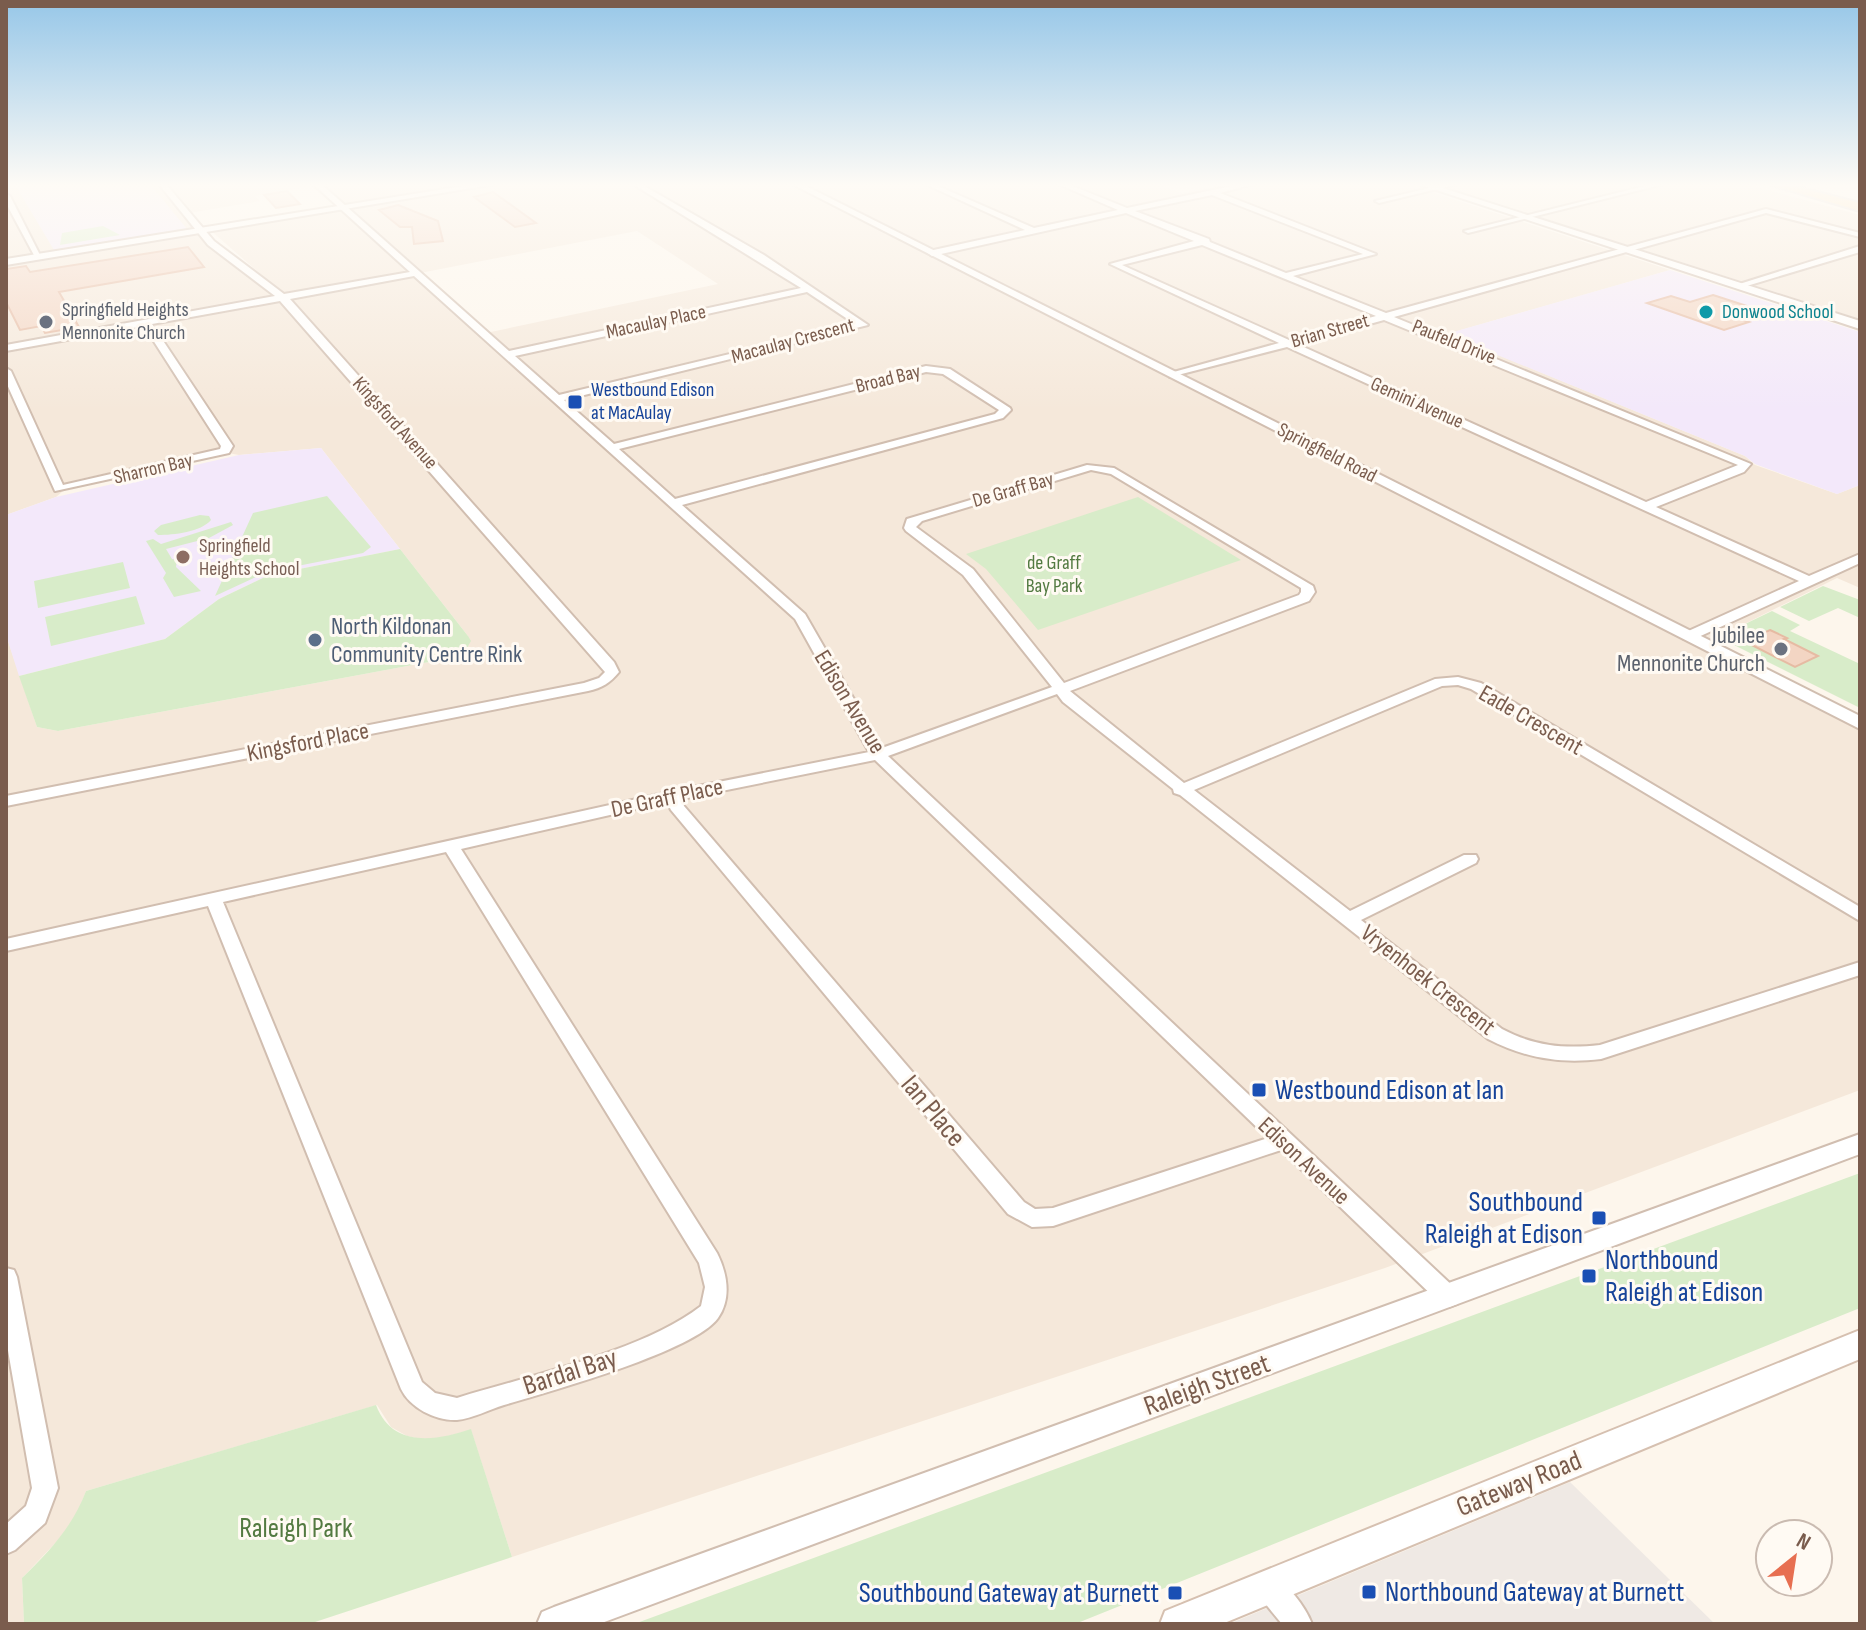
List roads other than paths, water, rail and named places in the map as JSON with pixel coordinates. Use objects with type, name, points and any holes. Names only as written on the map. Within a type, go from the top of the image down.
[{"type":"main road","name":"Gateway Road","points":[[1178,1624],[1860,1344]]},
{"type":"street","name":"Kingsford Avenue","points":[[233,259],[283,298],[609,665],[608,678]]},
{"type":"street","name":"Edison Avenue","points":[[400,259],[800,617],[878,755],[1449,1297]]},
{"type":"street","name":"Macaulay Crescent","points":[[556,399],[863,325],[758,259]]},
{"type":"street","name":"Springfield Road","points":[[944,259],[1860,723]]},
{"type":"street","name":"Gemini Avenue","points":[[1134,259],[1114,264],[1809,581]]},
{"type":"street","name":"Paufeld Drive","points":[[1252,259],[1745,464],[1740,470],[1647,506]]},
{"type":"street","points":[[1290,274],[1351,259]]},
{"type":"street","name":"Brian Street","points":[[1174,375],[1589,259]]},
{"type":"street","points":[[1655,259],[1860,325]]},
{"type":"street","points":[[1737,286],[1827,259]]},
{"type":"street","points":[[6,348],[416,273]]},
{"type":"street","name":"Macaulay Place","points":[[505,355],[807,289]]},
{"type":"street","name":"Sharron Bay","points":[[6,371],[59,489],[225,451],[227,446],[147,323]]},
{"type":"street","name":"Broad Bay","points":[[611,448],[926,369],[946,371],[1006,410],[999,416],[674,503]]},
{"type":"street","name":"De Graff Bay","points":[[1062,688],[968,572],[910,528],[911,522],[1091,467],[1104,468],[1307,586],[1308,592]]},
{"type":"street","points":[[1689,636],[1860,558]]},
{"type":"street","name":"De Graff Place","points":[[6,945],[673,796],[878,755],[1304,598],[1308,592]]},
{"type":"street","name":"Kingsford Place","points":[[6,801],[588,687],[608,678]]},
{"type":"street","name":"Eade Crescent","points":[[1180,790],[1440,682],[1458,681],[1476,686],[1860,915]]},
{"type":"street","name":"Vryenhoek Crescent","points":[[1062,688],[1068,699],[1180,790],[1495,1034],[1515,1045],[1572,1057],[1601,1052],[1860,968]]},
{"type":"street","name":"Ian Place","points":[[673,796],[677,807],[1016,1208],[1032,1218],[1053,1217],[1283,1141]]},
{"type":"street","name":"Bardal Bay","points":[[214,900],[413,1389],[419,1398],[457,1409],[677,1337],[710,1312],[718,1283],[709,1260],[450,845]]},
{"type":"street","points":[[1349,919],[1470,859]]},
{"type":"street","name":"Raleigh Street","points":[[554,1624],[1860,1144]]},
{"type":"street","points":[[6,1277],[45,1488],[36,1514],[6,1541]]},
{"type":"street","points":[[1268,1587],[1299,1624]]},
{"type":"place","name":"Donwood School","points":[[1706,312]]},
{"type":"place","name":"Springfield Heights Mennonite Church","points":[[46,322]]},
{"type":"place","name":"Westbound Edison at MacAulay","points":[[575,402]]},
{"type":"place","name":"Springfield Heights School","points":[[183,557]]},
{"type":"place","name":"North Kildonan Community Centre Rink","points":[[315,640]]},
{"type":"place","name":"Jubilee Mennonite Church","points":[[1781,649]]},
{"type":"place","name":"Westbound Edison at Ian","points":[[1259,1090]]},
{"type":"place","name":"Southbound Raleigh at Edison","points":[[1599,1218]]},
{"type":"place","name":"Northbound Raleigh at Edison","points":[[1589,1276]]},
{"type":"place","name":"Northbound Gateway at Burnett","points":[[1369,1592]]},
{"type":"place","name":"Southbound Gateway at Burnett","points":[[1175,1593]]},
{"type":"park label","name":"de Graff Bay Park","points":[[1054,574]]},
{"type":"park label","name":"Raleigh Park","points":[[296,1528]]}]
